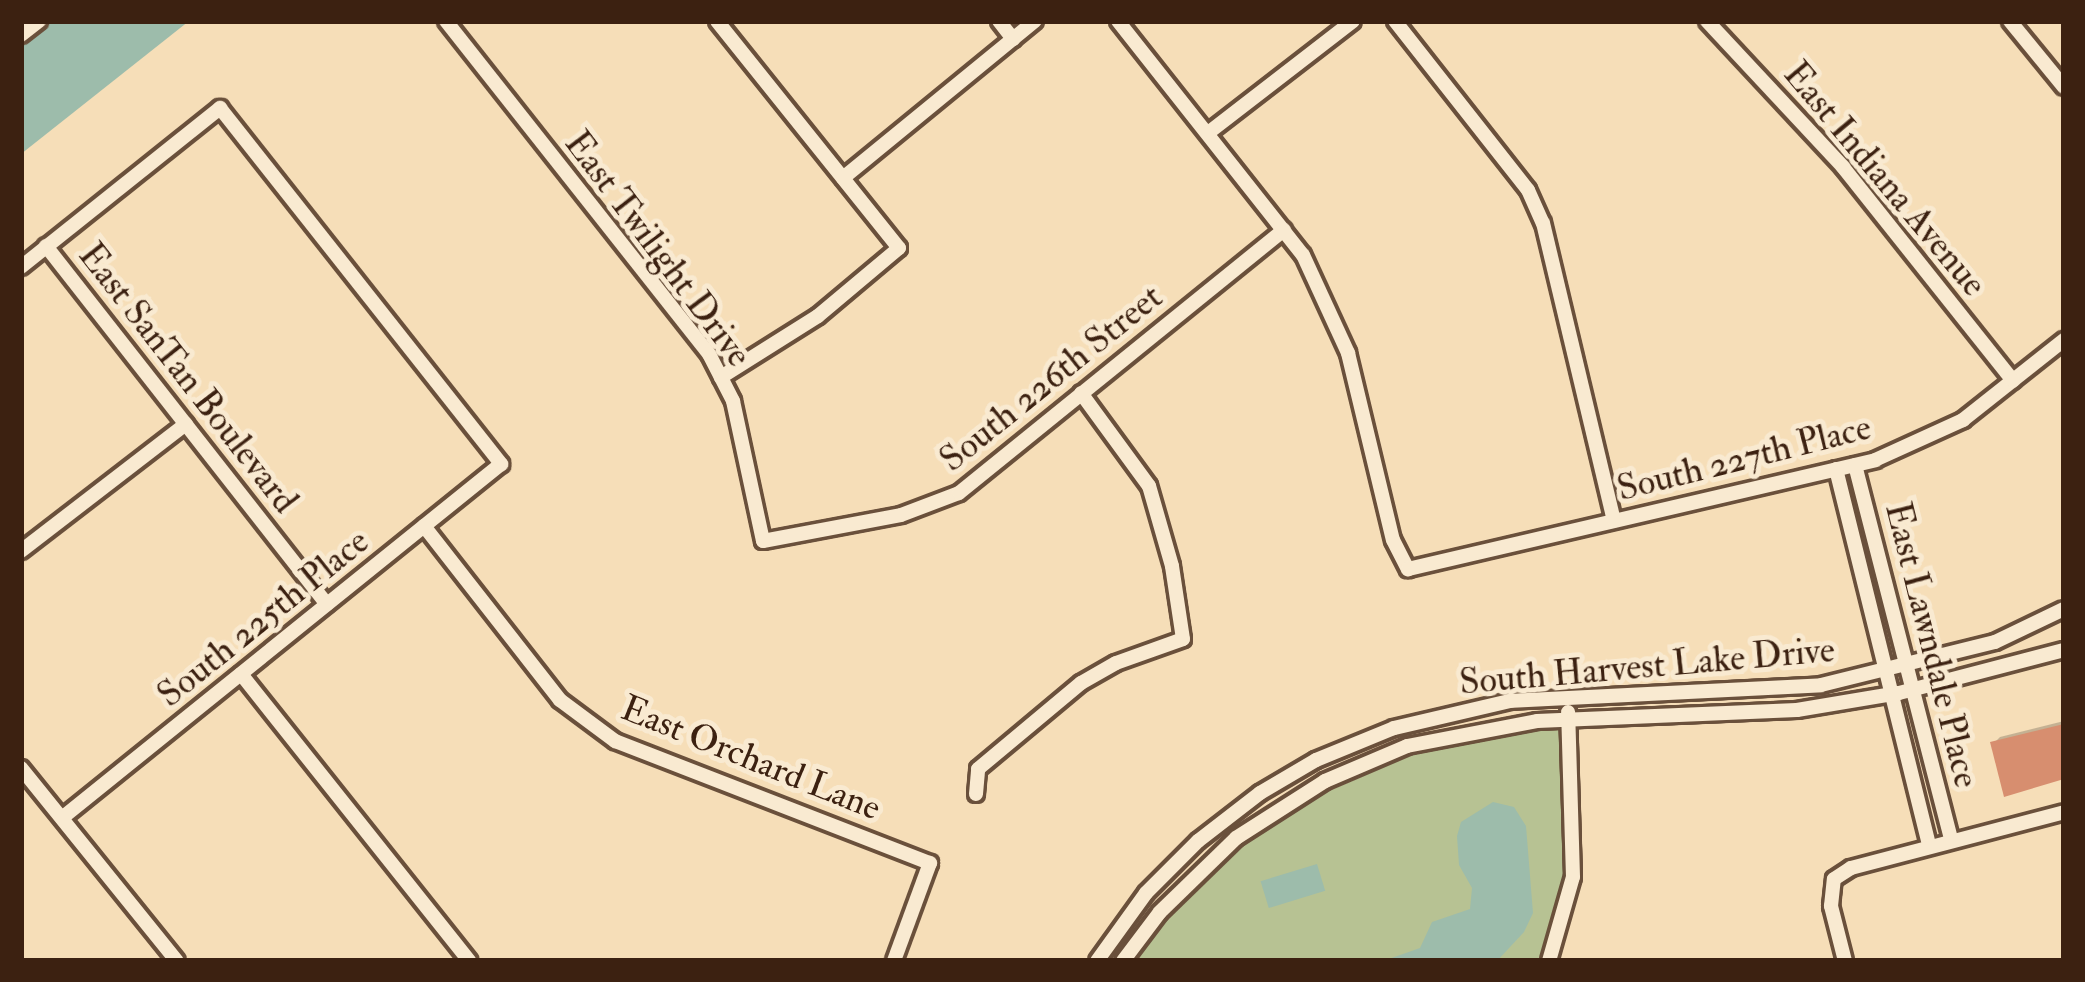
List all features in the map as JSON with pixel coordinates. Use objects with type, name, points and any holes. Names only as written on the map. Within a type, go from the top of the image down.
[{"type":"street","points":[[21,35],[39,21]]},
{"type":"street","name":"East Twilight Drive","points":[[446,21],[709,354],[733,401],[763,541]]},
{"type":"street","points":[[717,21],[899,248],[818,316],[721,377]]},
{"type":"street","points":[[998,21],[1013,39]]},
{"type":"street","points":[[843,178],[1035,21]]},
{"type":"street","points":[[1118,21],[1284,230]]},
{"type":"street","points":[[1208,133],[1353,21]]},
{"type":"street","points":[[1395,21],[1528,190],[1543,223],[1614,521]]},
{"type":"street","name":"East Indiana Avenue","points":[[1707,21],[1843,167],[2013,381]]},
{"type":"street","points":[[2011,21],[2064,87]]},
{"type":"street","name":"South 225th Place","points":[[46,246],[220,108],[501,464],[62,818]]},
{"type":"street","name":"South 227th Place","points":[[1284,230],[1330,308],[1348,353],[1393,540],[1408,569],[1855,465],[1922,443],[1963,420],[2064,340]]},
{"type":"street","name":"South 226th Street","points":[[763,541],[901,515],[958,494],[1284,230]]},
{"type":"street","points":[[21,267],[46,246]]},
{"type":"street","name":"East SanTan Boulevard","points":[[46,246],[327,604]]},
{"type":"street","points":[[976,794],[978,769],[1081,683],[1117,663],[1183,639],[1172,566],[1149,486],[1081,393]]},
{"type":"street","points":[[21,551],[186,424]]},
{"type":"street","name":"East Lawndale Place","points":[[1855,465],[1951,841]]},
{"type":"street","name":"East Lawndale Place","points":[[1836,469],[1929,845]]},
{"type":"street","name":"East Orchard Lane","points":[[424,526],[560,700],[615,741],[931,863],[894,961]]},
{"type":"street","name":"South Harvest Lake Drive","points":[[1097,961],[1146,893],[1198,841],[1260,793],[1316,760],[1449,712],[1568,698],[1821,685],[1995,643],[2064,608]]},
{"type":"street","name":"South Harvest Lake Drive","points":[[1123,961],[1206,864],[1265,817],[1325,781],[1435,738],[1568,720],[1797,710],[1890,695],[2064,650]]},
{"type":"street","points":[[241,674],[469,961]]},
{"type":"street","points":[[1549,961],[1573,878],[1568,698]]},
{"type":"street","points":[[21,768],[177,961]]},
{"type":"street","points":[[1845,961],[1831,906],[1834,879],[1851,868],[1929,845],[2064,812]]},
{"type":"green space","points":[[1561,727],[1566,883],[1541,961],[1137,961],[1158,929],[1243,844],[1329,791],[1425,749]]},
{"type":"shaded area","points":[[50,21],[189,21],[21,154],[21,44]]},
{"type":"shaded area","points":[[1493,802],[1514,807],[1526,826],[1533,913],[1524,932],[1497,961],[1383,961],[1420,948],[1432,922],[1470,909],[1472,888],[1459,865],[1457,836],[1461,822]]},
{"type":"shaded area","points":[[1317,864],[1325,891],[1269,908],[1261,881]]},
{"type":"building","points":[[2064,724],[2064,779],[2004,797],[1990,742]]}]
